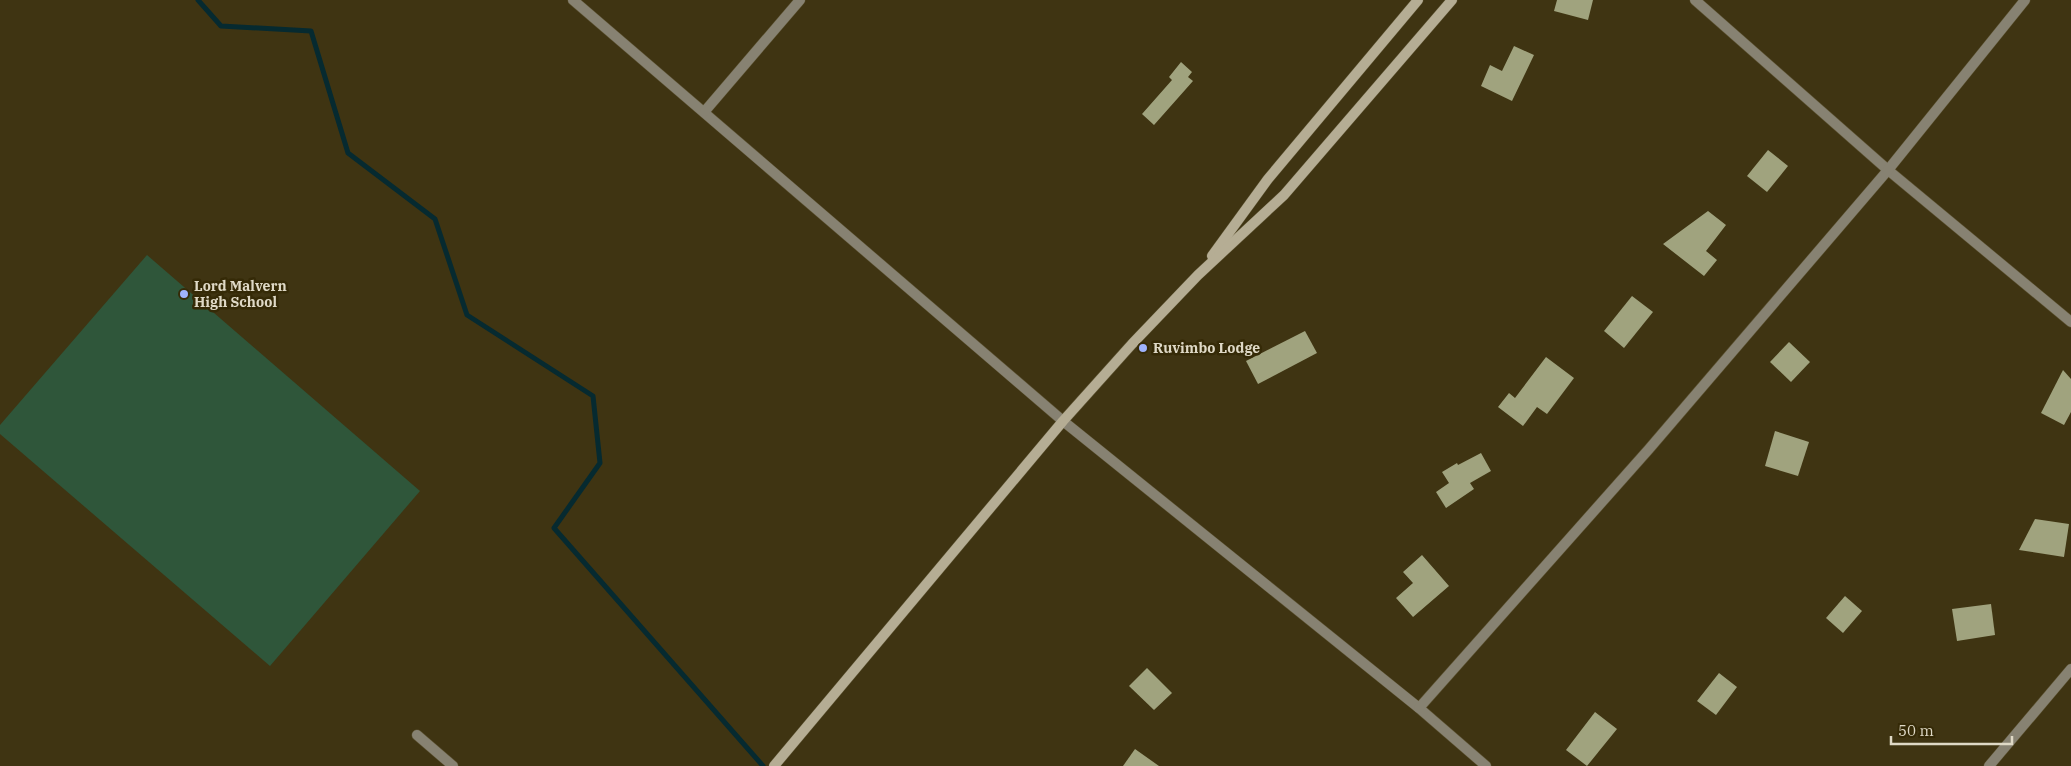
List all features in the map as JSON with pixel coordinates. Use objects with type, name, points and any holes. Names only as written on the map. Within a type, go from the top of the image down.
[{"type":"street","points":[[573,0],[1064,421],[1419,708],[1486,766]]},
{"type":"street","points":[[705,112],[800,0]]},
{"type":"street","points":[[1198,275],[1268,178],[1418,0]]},
{"type":"street","points":[[774,766],[1064,421],[1198,275],[1284,195],[1452,0]]},
{"type":"street","points":[[1695,0],[1888,170],[2071,322]]},
{"type":"street","points":[[1419,708],[1649,449],[1888,170],[2025,0]]},
{"type":"street","points":[[1989,766],[2071,669]]},
{"type":"street","points":[[417,735],[453,766]]},
{"type":"green space","points":[[147,255],[420,491],[270,666],[0,434],[0,425]]},
{"type":"building","points":[[1557,0],[1593,0],[1588,20],[1554,11]]},
{"type":"building","points":[[1514,46],[1534,55],[1512,101],[1481,86],[1490,65],[1502,71]]},
{"type":"building","points":[[1181,62],[1192,72],[1188,77],[1193,81],[1154,125],[1142,114],[1172,80],[1169,77]]},
{"type":"building","points":[[1768,150],[1788,166],[1767,192],[1747,176]]},
{"type":"building","points":[[1708,211],[1726,225],[1706,251],[1717,260],[1704,276],[1663,244]]},
{"type":"building","points":[[1632,296],[1653,312],[1624,348],[1604,331]]},
{"type":"building","points":[[1305,331],[1317,353],[1258,384],[1246,361]]},
{"type":"building","points":[[1789,342],[1810,362],[1791,382],[1770,362]]},
{"type":"building","points":[[1546,357],[1574,378],[1547,414],[1537,407],[1523,426],[1498,407],[1509,393],[1515,398]]},
{"type":"building","points":[[2063,370],[2071,379],[2071,412],[2064,425],[2041,413]]},
{"type":"building","points":[[1775,431],[1809,442],[1798,476],[1765,466]]},
{"type":"building","points":[[1481,453],[1491,471],[1470,483],[1474,489],[1446,508],[1436,492],[1449,483],[1442,472],[1457,463],[1458,465]]},
{"type":"building","points":[[2035,519],[2069,524],[2064,557],[2019,550]]},
{"type":"building","points":[[1422,555],[1449,586],[1413,617],[1396,598],[1413,583],[1403,572]]},
{"type":"building","points":[[1845,596],[1862,611],[1843,633],[1826,618]]},
{"type":"building","points":[[1991,604],[1995,635],[1957,641],[1952,609]]},
{"type":"building","points":[[1147,668],[1172,693],[1154,710],[1129,686]]},
{"type":"building","points":[[1719,673],[1737,687],[1716,715],[1697,701]]},
{"type":"building","points":[[1595,712],[1617,729],[1587,766],[1566,750]]},
{"type":"building","points":[[1135,749],[1159,766],[1123,766]]},
{"type":"waterway","points":[[198,0],[221,26],[311,31],[348,153],[435,219],[467,315],[593,396],[600,463],[554,528],[763,766]]},
{"type":"place","name":"Lord Malvern High School","points":[[184,294]]},
{"type":"place","name":"Ruvimbo Lodge","points":[[1143,348]]}]
